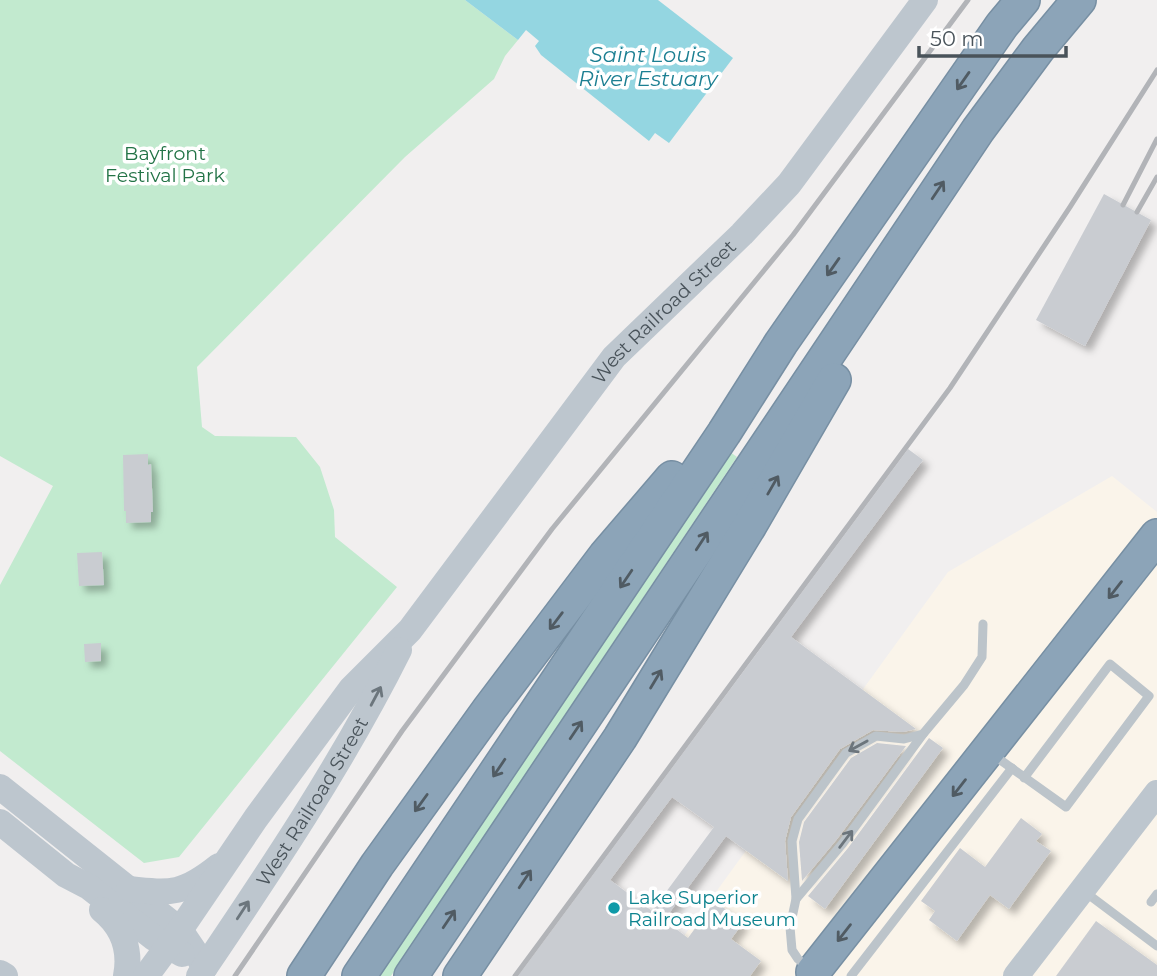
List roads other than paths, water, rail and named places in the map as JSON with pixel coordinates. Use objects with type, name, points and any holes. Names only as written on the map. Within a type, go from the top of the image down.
[{"type":"highway","points":[[359,976],[709,456],[756,380],[1002,25],[1023,0]]},
{"type":"highway","points":[[411,976],[978,130],[1038,49],[1079,0]]},
{"type":"highway","points":[[460,976],[620,738],[750,525],[867,324],[912,229]]},
{"type":"highway","points":[[304,976],[377,864],[580,589],[631,525],[756,380]]},
{"type":"highway","points":[[814,975],[1000,760],[1157,536]]},
{"type":"street","name":"West Railroad Street","points":[[146,976],[256,818],[351,689],[410,630],[614,357],[742,234],[789,184],[925,0]]},
{"type":"street","name":"West Railroad Street","points":[[202,971],[292,835],[374,701],[410,630]]},
{"type":"street","points":[[0,787],[128,889],[202,971]]},
{"type":"street","points":[[1016,976],[1157,793]]},
{"type":"street","points":[[0,822],[66,875],[119,927],[125,940],[127,956],[125,976]]},
{"type":"street","points":[[128,889],[176,892],[200,881],[233,853]]},
{"type":"street","points":[[66,875],[174,938]]},
{"type":"street","points":[[0,973],[5,976]]},
{"type":"lane","points":[[796,899],[843,843],[923,734],[964,685],[982,656],[983,624]]},
{"type":"lane","points":[[851,976],[1000,760],[1024,778],[1066,807],[1149,696],[1110,664],[1024,778]]},
{"type":"lane","points":[[814,975],[792,950],[790,927],[796,899],[792,841],[798,820],[846,753],[876,736],[904,739],[923,734]]},
{"type":"lane","points":[[1082,889],[1157,946]]},
{"type":"water","name":"Saint Louis River Estuary","points":[[465,0],[658,0],[733,58],[669,143],[655,133],[649,141],[541,55],[535,46],[539,41],[526,30],[518,40]]},
{"type":"railway","points":[[235,976],[402,731],[552,529],[793,235],[968,0]]},
{"type":"railway","points":[[515,976],[950,388],[1157,70]]},
{"type":"railway","points":[[1123,205],[1157,139]]},
{"type":"railway","points":[[1137,212],[1157,177]]},
{"type":"place","name":"Lake Superior Railroad Museum","points":[[614,908]]},
{"type":"park label","name":"Bayfront Festival Park","points":[[165,164]]}]
